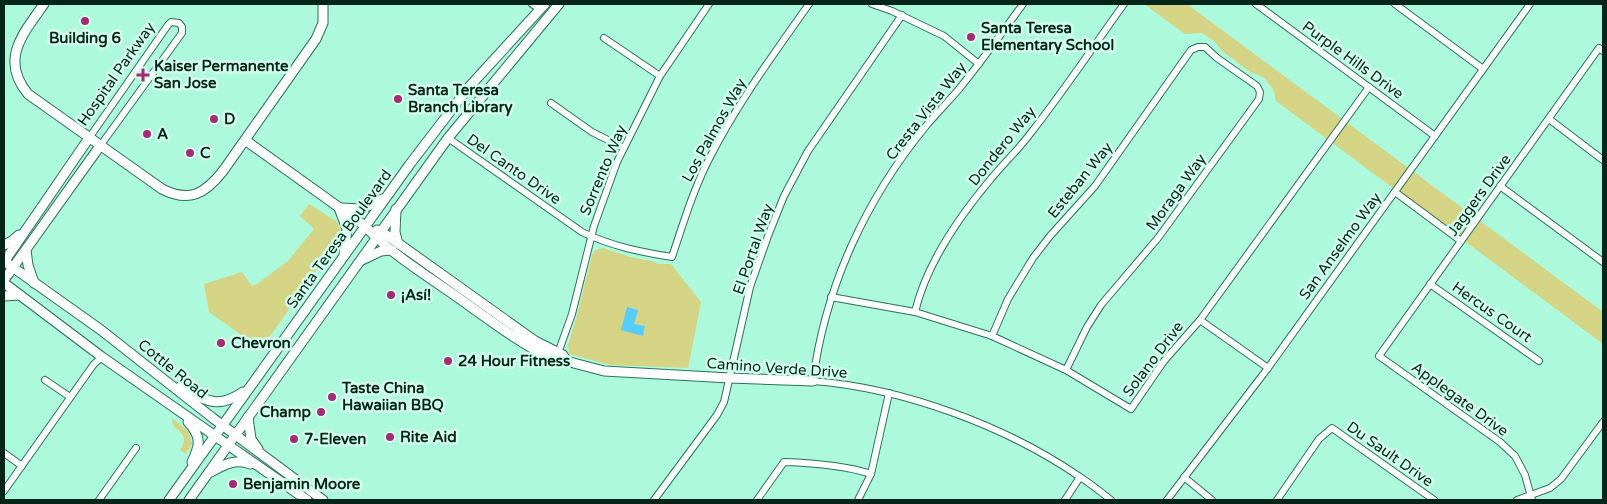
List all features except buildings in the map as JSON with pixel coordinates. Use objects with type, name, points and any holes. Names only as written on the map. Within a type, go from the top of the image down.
[{"type":"main road","points":[[44,4],[14,47],[11,66],[16,82],[28,94],[88,138],[162,189],[181,196],[194,195],[207,189],[223,171],[319,34],[323,23],[323,4]]},
{"type":"main road","name":"Santa Teresa Boulevard","points":[[189,500],[448,138],[559,4]]},
{"type":"main road","name":"Santa Teresa Boulevard","points":[[169,500],[364,226],[458,100],[543,7]]},
{"type":"main road","name":"Hospital Parkway","points":[[4,262],[88,138]]},
{"type":"main road","name":"Camino Verde Drive","points":[[245,140],[394,247],[535,340],[557,357],[566,361],[604,370],[813,381]]},
{"type":"main road","name":"Hospital Parkway","points":[[4,282],[100,146]]},
{"type":"main road","points":[[344,256],[347,229],[339,208],[362,209],[385,197]]},
{"type":"main road","points":[[360,261],[394,247],[396,209]]},
{"type":"main road","points":[[4,245],[17,237],[27,226]]},
{"type":"main road","points":[[26,250],[28,265],[34,283]]},
{"type":"main road","name":"Cottle Road","points":[[4,262],[101,330],[222,426],[323,500]]},
{"type":"main road","name":"Cottle Road","points":[[4,282],[102,357],[307,500]]},
{"type":"main road","points":[[4,296],[20,295]]},
{"type":"main road","points":[[167,381],[200,398],[216,403],[230,400],[250,388]]},
{"type":"main road","points":[[174,408],[196,430],[198,437],[198,444],[186,476]]},
{"type":"main road","points":[[248,417],[251,439],[265,457]]},
{"type":"main road","points":[[208,474],[234,462],[246,462],[258,467]]},
{"type":"street","points":[[532,4],[543,7]]},
{"type":"street","points":[[699,4],[707,6]]},
{"type":"street","name":"Los Palmos Way","points":[[591,236],[599,241],[636,251],[672,257],[693,196],[722,136],[752,84],[809,4]]},
{"type":"street","points":[[872,4],[902,15],[944,36],[979,64]]},
{"type":"street","name":"Cresta Vista Way","points":[[813,381],[831,297],[845,259],[862,224],[888,179],[925,127],[979,64],[1023,4]]},
{"type":"street","name":"Dondero Way","points":[[915,312],[932,268],[953,229],[984,186],[1030,135],[1124,4]]},
{"type":"street","name":"Purple Hills Drive","points":[[1256,4],[1435,136]]},
{"type":"street","points":[[1395,4],[1483,69]]},
{"type":"street","name":"San Anselmo Way","points":[[1167,500],[1268,368],[1530,4]]},
{"type":"street","name":"Sorrento Way","points":[[557,357],[572,314],[591,236],[617,162],[660,76],[707,6]]},
{"type":"street","name":"El Portal Way","points":[[654,500],[717,415],[724,402],[750,287],[784,196],[808,151],[902,15]]},
{"type":"street","name":"Hospital Parkway","points":[[88,138],[168,25],[171,22],[179,23],[182,27],[182,33],[100,146]]},
{"type":"street","points":[[604,38],[660,76]]},
{"type":"street","name":"Esteban Way","points":[[992,336],[1008,299],[1033,258],[1094,186],[1191,50],[1198,47]]},
{"type":"street","name":"Moraga Way","points":[[1066,370],[1079,341],[1101,305],[1158,238],[1259,99],[1260,92],[1257,86],[1238,74],[1205,48],[1198,47]]},
{"type":"street","name":"Jaggers Drive","points":[[1379,356],[1500,186],[1601,49]]},
{"type":"street","name":"Solano Drive","points":[[831,297],[915,312],[992,336],[1066,370],[1131,409],[1164,361],[1200,320],[1369,87]]},
{"type":"street","points":[[551,103],[592,132],[624,148]]},
{"type":"street","points":[[1549,119],[1603,160]]},
{"type":"street","name":"Del Canto Drive","points":[[448,138],[582,232],[591,236]]},
{"type":"street","points":[[1500,186],[1603,262]]},
{"type":"street","points":[[1395,192],[1461,241]]},
{"type":"street","name":"Hercus Court","points":[[1430,284],[1539,361]]},
{"type":"street","points":[[1200,320],[1268,368]]},
{"type":"street","name":"Applegate Drive","points":[[1379,356],[1500,442],[1515,456],[1525,475],[1530,498]]},
{"type":"street","points":[[4,491],[94,364],[102,357]]},
{"type":"street","points":[[45,380],[70,397]]},
{"type":"street","name":"Camino Verde Drive","points":[[813,381],[889,393],[969,418],[1029,446],[1080,477],[1110,500]]},
{"type":"street","points":[[858,500],[871,474],[889,393]]},
{"type":"street","points":[[1517,500],[1530,498],[1550,488],[1561,479],[1603,422]]},
{"type":"street","name":"Du Sault Drive","points":[[1277,500],[1319,439],[1332,428],[1434,500]]},
{"type":"street","points":[[99,500],[136,448]]},
{"type":"street","points":[[4,453],[22,466]]},
{"type":"street","points":[[757,500],[784,462],[860,470],[871,474]]},
{"type":"street","points":[[1065,500],[1080,477]]},
{"type":"street","points":[[1184,477],[1212,500]]},
{"type":"shaded area","points":[[1144,4],[1187,4],[1603,312],[1603,344],[1276,101],[1273,89],[1263,77],[1250,72],[1202,33],[1185,34]]},
{"type":"shaded area","points":[[309,204],[336,221],[341,230],[335,244],[261,349],[209,312],[204,284],[242,272],[252,286],[288,261],[314,229],[300,216]]},
{"type":"shaded area","points":[[603,248],[658,264],[671,264],[701,302],[688,368],[610,365],[569,354],[568,345],[592,255],[595,250]]},
{"type":"shaded area","points":[[172,418],[189,432],[192,444],[186,454],[180,450],[184,439],[183,435],[175,427]]},
{"type":"water","points":[[627,307],[638,310],[634,324],[645,326],[643,336],[621,330]]},
{"type":"place","name":"Building 6","points":[[85,21]]},
{"type":"place","name":"Santa Teresa Elementary School","points":[[971,37]]},
{"type":"place","name":"Kaiser Permanente San Jose","points":[[143,75]]},
{"type":"place","name":"Santa Teresa Branch Library","points":[[398,99]]},
{"type":"place","name":"D","points":[[214,119]]},
{"type":"place","name":"A","points":[[147,134]]},
{"type":"place","name":"C","points":[[190,153]]},
{"type":"place","name":"¡Así!","points":[[391,295]]},
{"type":"place","name":"Chevron","points":[[221,343]]},
{"type":"place","name":"24 Hour Fitness","points":[[448,361]]},
{"type":"place","name":"Taste China Hawaiian BBQ","points":[[332,397]]},
{"type":"place","name":"Champ","points":[[321,412]]},
{"type":"place","name":"Rite Aid","points":[[390,437]]},
{"type":"place","name":"7-Eleven","points":[[294,439]]},
{"type":"place","name":"Benjamin Moore","points":[[233,484]]}]
